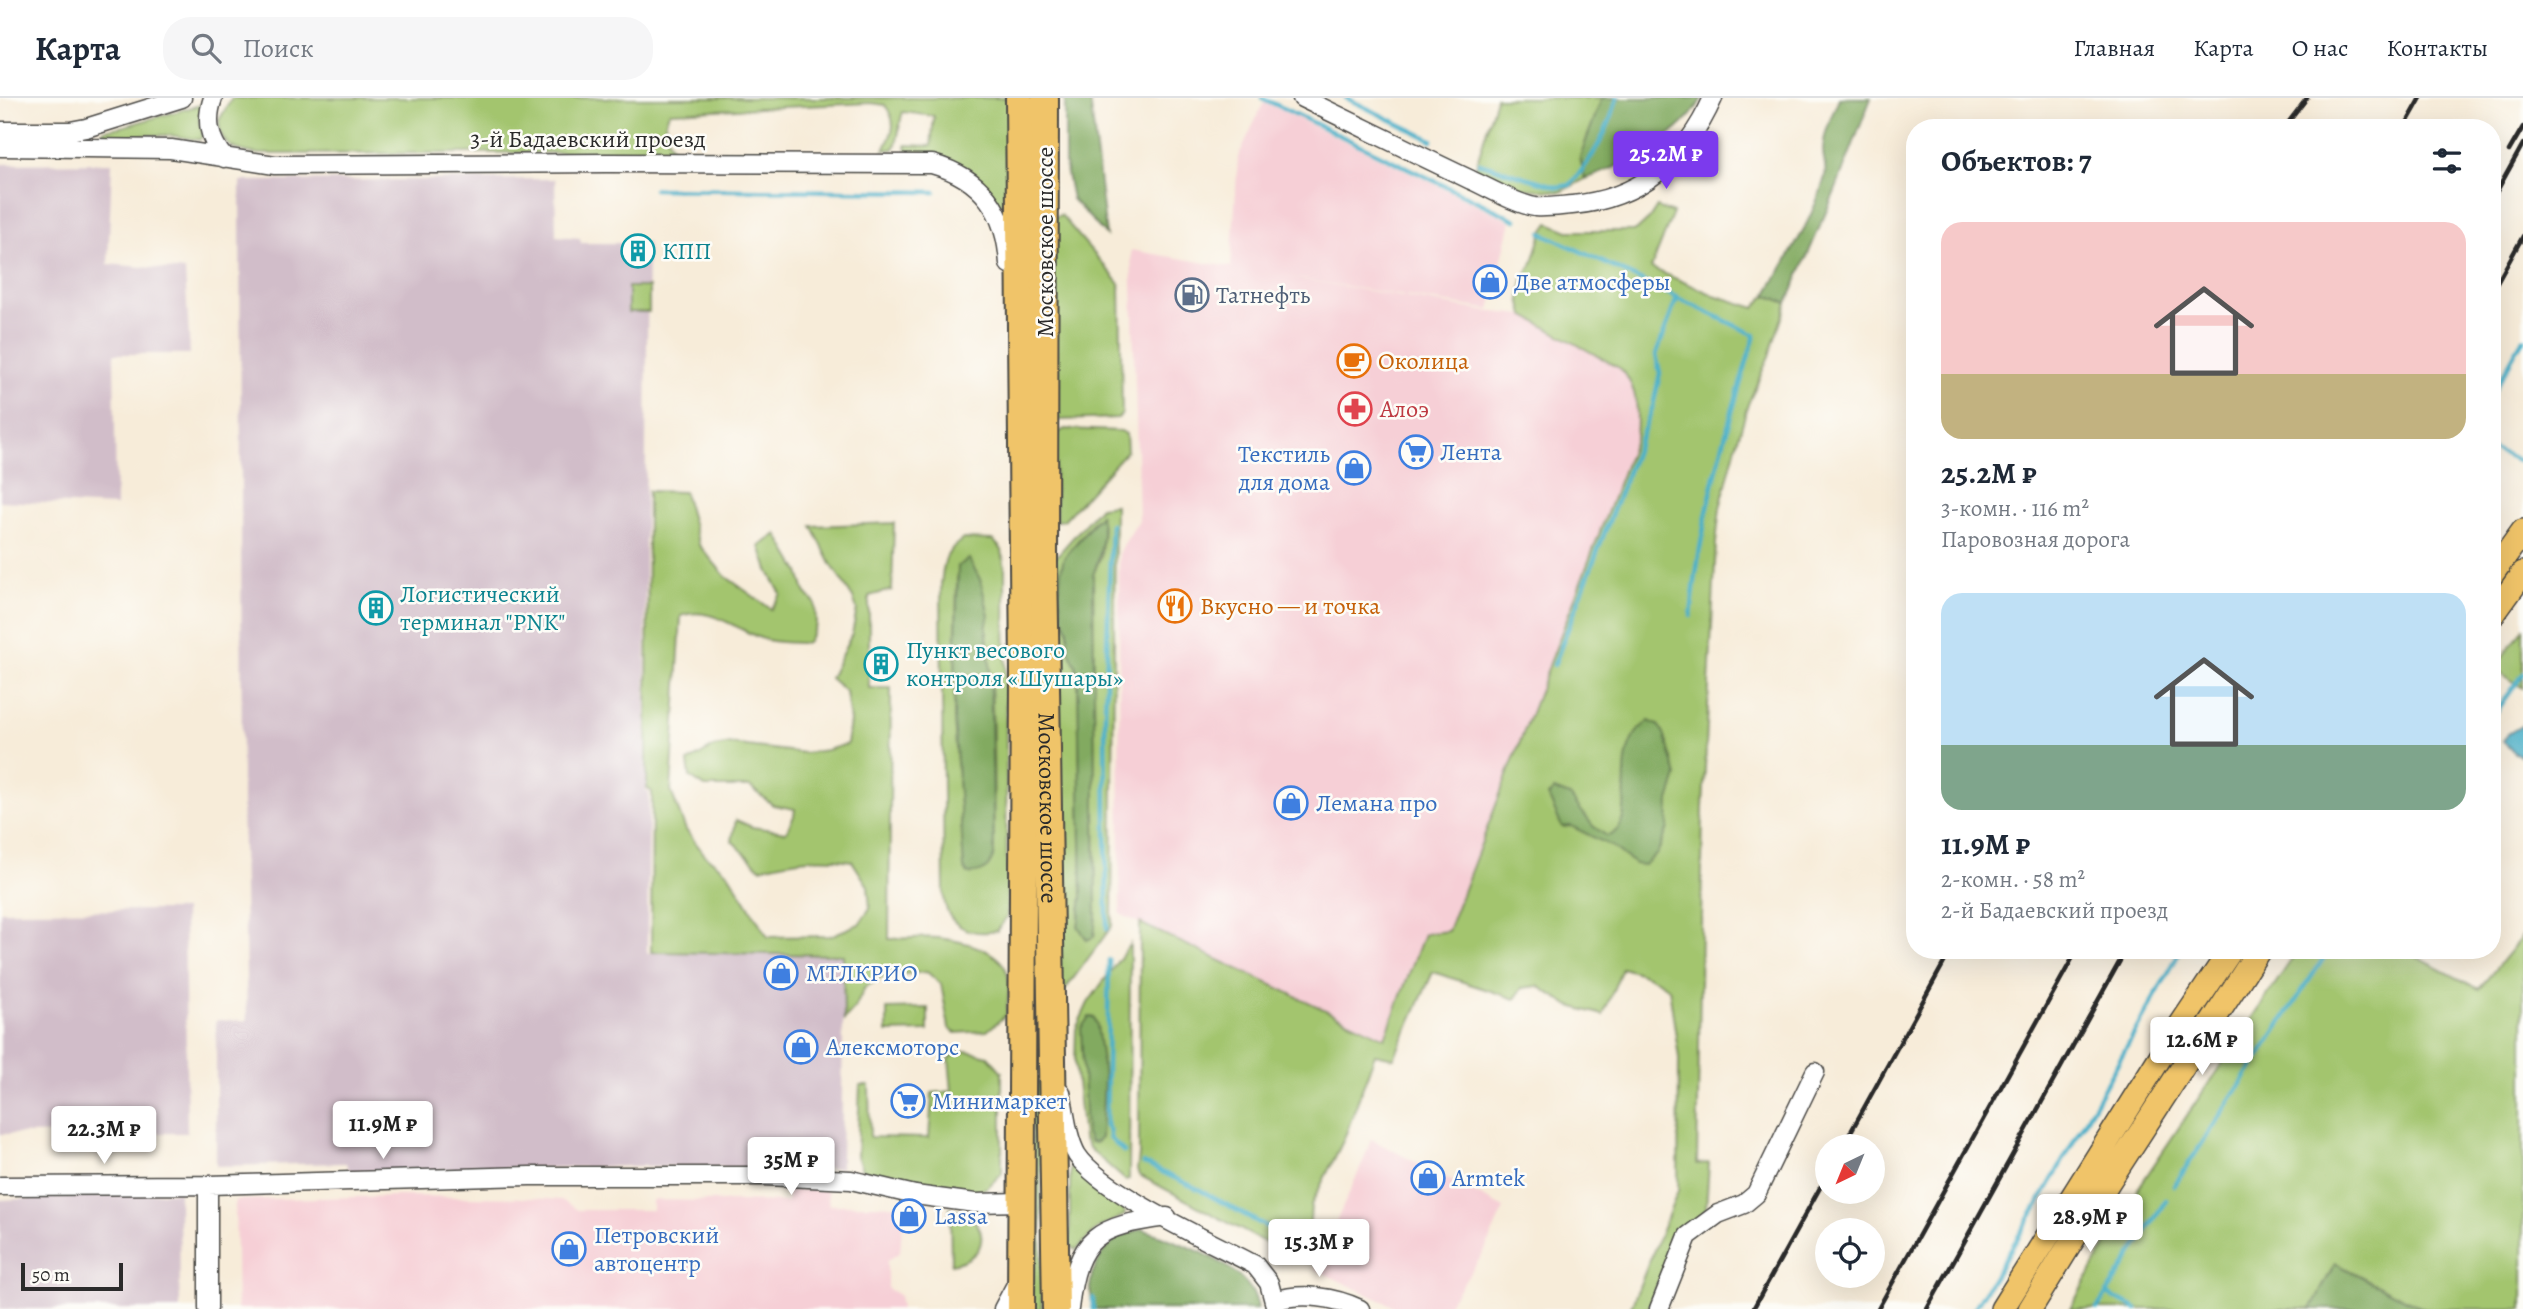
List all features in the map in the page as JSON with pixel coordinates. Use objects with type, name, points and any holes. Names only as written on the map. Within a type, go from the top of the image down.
[{"type":"highway","name":"Московское шоссе","points":[[1018,98],[1024,674],[1021,1309]]},
{"type":"highway","name":"Московское шоссе","points":[[1045,98],[1044,563],[1056,1309]]},
{"type":"main road","points":[[2501,562],[2523,531]]},
{"type":"main road","points":[[2501,604],[2523,573]]},
{"type":"main road","points":[[2002,1309],[2168,1044],[2225,959]]},
{"type":"main road","points":[[2030,1309],[2109,1181],[2253,959]]},
{"type":"street","points":[[0,131],[70,131],[182,98]]},
{"type":"street","points":[[213,98],[208,122],[216,148],[223,158]]},
{"type":"street","points":[[1302,98],[1533,207],[1562,206],[1620,195],[1656,175],[1690,141],[1713,98]]},
{"type":"street","name":"3-й Бадаевский проезд","points":[[0,147],[170,149],[275,165],[932,164],[949,169],[980,190],[993,205],[1003,224],[1008,243],[1011,313],[1020,372]]},
{"type":"street","points":[[1659,1309],[1688,1236],[1717,1214],[1744,1204],[1756,1194],[1815,1072]]},
{"type":"street","points":[[1052,1077],[1060,1090],[1076,1153],[1108,1184],[1255,1265],[1269,1283],[1276,1305],[1289,1296],[1342,1300],[1360,1309]]},
{"type":"street","points":[[0,1186],[208,1185],[530,1176],[766,1176],[851,1180],[915,1195],[975,1203],[1022,1202]]},
{"type":"street","points":[[208,1185],[208,1309]]},
{"type":"street","points":[[1069,1309],[1080,1261],[1099,1235],[1122,1224],[1167,1217]]},
{"type":"street","points":[[1003,1309],[1021,1276]]},
{"type":"shaded area","points":[[1264,102],[1511,221],[1490,310],[1260,272],[1484,311],[1524,315],[1621,369],[1636,394],[1636,437],[1447,932],[1424,934],[1385,1039],[1120,914],[1119,552],[1139,520],[1131,250],[1231,267],[1238,157]]},
{"type":"shaded area","points":[[112,163],[108,264],[185,271],[190,354],[114,354],[116,506],[0,501],[0,164]]},
{"type":"shaded area","points":[[555,179],[556,236],[580,238],[581,243],[648,243],[645,550],[646,791],[649,792],[647,953],[844,955],[841,1168],[642,1166],[349,1171],[346,1163],[216,1166],[216,1020],[247,1021],[242,804],[240,181]]},
{"type":"shaded area","points":[[184,910],[187,1133],[0,1134],[0,911]]},
{"type":"shaded area","points":[[1371,1139],[1504,1208],[1483,1254],[1445,1309],[1399,1309],[1315,1269]]},
{"type":"shaded area","name":"Петровский автоцентр","points":[[788,1190],[827,1190],[829,1205],[914,1205],[915,1226],[902,1227],[900,1252],[887,1261],[887,1288],[899,1295],[901,1309],[237,1309],[235,1200],[401,1196],[529,1198],[561,1200],[578,1210],[652,1210],[652,1200],[787,1202]]},
{"type":"shaded area","points":[[179,1192],[180,1309],[0,1309],[0,1200]]},
{"type":"green space","points":[[232,98],[1009,98],[1009,214],[1006,214],[985,185],[966,167],[942,157],[907,152],[906,145],[931,146],[934,116],[903,112],[894,149],[884,150],[893,128],[892,117],[885,105],[871,103],[670,112],[665,128],[674,152],[260,154],[237,149],[222,136],[219,120]]},
{"type":"green space","points":[[1065,98],[1090,98],[1106,235],[1072,199],[1065,164]]},
{"type":"green space","points":[[1496,98],[1602,98],[1580,157],[1585,179],[1561,192],[1518,188],[1475,169]]},
{"type":"green space","points":[[1602,98],[1702,98],[1693,112],[1667,137],[1634,158],[1585,179],[1580,157]]},
{"type":"green space","points":[[1839,98],[1871,98],[1836,189],[1787,303],[1766,295],[1799,238],[1820,193],[1825,177],[1825,137]]},
{"type":"green space","points":[[200,105],[202,107],[199,120],[203,136],[199,140],[168,135],[102,136],[104,130]]},
{"type":"green space","points":[[1657,207],[1673,213],[1651,268],[1714,295],[1755,308],[1766,295],[1787,303],[1769,356],[1748,404],[1720,508],[1716,543],[1703,808],[1697,1164],[1709,1163],[1706,1209],[1677,1238],[1648,1309],[1630,1309],[1678,1191],[1679,1058],[1669,988],[1652,978],[1622,968],[1603,1015],[1570,1006],[1538,986],[1522,988],[1515,999],[1433,972],[1394,1058],[1375,1054],[1344,1139],[1311,1205],[1308,1249],[1301,1256],[1294,1258],[1139,1175],[1140,923],[1385,1038],[1424,934],[1448,931],[1636,437],[1636,401],[1627,377],[1621,369],[1524,315],[1520,299],[1524,276],[1532,265],[1542,233],[1549,223],[1568,231],[1636,231]]},
{"type":"green space","points":[[1061,215],[1120,284],[1122,414],[1118,418],[1059,420],[1050,413],[1054,217]]},
{"type":"green space","points":[[628,287],[649,287],[649,312],[628,312]]},
{"type":"green space","points":[[1065,429],[1121,431],[1126,434],[1127,451],[1064,520],[1056,521],[1054,444],[1059,432]]},
{"type":"green space","points":[[648,491],[684,492],[699,545],[725,576],[771,609],[781,594],[768,570],[760,546],[777,534],[799,572],[805,592],[815,603],[816,625],[807,643],[763,639],[712,616],[691,613],[681,616],[671,791],[686,830],[705,855],[728,873],[768,937],[830,936],[859,924],[870,908],[868,886],[852,861],[806,859],[760,868],[732,841],[736,820],[752,827],[786,832],[795,809],[773,805],[750,787],[705,787],[690,777],[688,762],[714,747],[731,744],[804,753],[847,744],[850,721],[846,692],[830,678],[852,634],[857,609],[812,526],[894,523],[892,590],[869,596],[869,688],[891,688],[889,939],[948,939],[980,948],[998,959],[1005,967],[1009,981],[1006,1015],[987,1031],[955,1033],[949,1028],[941,984],[927,972],[885,976],[865,987],[855,1008],[844,1020],[843,955],[651,952],[652,792],[647,788]]},
{"type":"green space","points":[[1115,505],[1112,926],[1064,991],[1060,990],[1053,560],[1100,507]],"holes":[[[1095,519],[1103,527],[1101,556],[1093,575],[1096,917],[1079,916],[1082,898],[1078,680],[1076,666],[1068,648],[1068,629],[1059,594],[1064,558]]]},
{"type":"green space","points":[[1100,515],[1101,545],[1093,575],[1096,917],[1094,937],[1087,940],[1078,926],[1082,898],[1078,680],[1076,666],[1068,648],[1068,629],[1062,616],[1059,594],[1064,558]]},
{"type":"green space","points":[[963,539],[993,540],[1002,550],[1005,569],[1007,917],[997,931],[987,932],[969,930],[955,922],[949,915],[944,896],[941,584],[946,558]],"holes":[[[957,578],[983,592],[987,609],[991,689],[994,855],[964,868],[954,717]]]},
{"type":"green space","points":[[969,559],[980,579],[989,615],[986,628],[990,664],[994,855],[985,870],[968,874],[964,868],[954,717],[958,566]]},
{"type":"green space","points":[[2523,629],[2523,688],[2501,673],[2501,659]]},
{"type":"green space","points":[[1649,721],[1658,725],[1664,733],[1677,776],[1669,801],[1668,828],[1657,854],[1644,865],[1635,864],[1613,847],[1571,826],[1562,827],[1548,796],[1554,790],[1570,796],[1593,826],[1607,836],[1618,829],[1625,803],[1628,750],[1635,734]]},
{"type":"green space","points":[[2523,935],[2523,1309],[2070,1309],[2137,1190],[2292,959],[2421,959],[2479,989]]},
{"type":"green space","points":[[1130,944],[1129,1179],[1125,1180],[1090,1149],[1083,1138],[1075,1063],[1076,1029],[1088,1003]]},
{"type":"green space","points":[[928,1008],[928,1031],[887,1032],[887,1009]]},
{"type":"green space","points":[[1089,1017],[1094,1017],[1097,1025],[1104,1077],[1101,1138],[1095,1143],[1090,1142],[1086,1134],[1081,1028]]},
{"type":"green space","points":[[967,1051],[988,1056],[1002,1072],[1002,1173],[988,1187],[972,1195],[915,1189],[862,1170],[857,1156],[860,1085],[869,1085],[870,1137],[929,1138],[932,1093],[952,1091],[949,1059],[957,1052]]},
{"type":"green space","points":[[1032,1082],[1040,1082],[1042,1309],[1031,1309]]},
{"type":"green space","points":[[1073,1166],[1124,1208],[1125,1215],[1098,1228],[1076,1250],[1070,1246],[1070,1169]]},
{"type":"green space","points":[[950,1208],[972,1218],[979,1227],[981,1236],[975,1254],[951,1264]]},
{"type":"green space","points":[[1142,1229],[1193,1249],[1229,1268],[1243,1280],[1253,1294],[1258,1309],[1093,1309],[1090,1288],[1092,1274],[1102,1254],[1118,1237]]},
{"type":"green space","points":[[2335,1263],[2424,1309],[2311,1309]]},
{"type":"water","points":[[2523,725],[2523,756],[2514,753],[2503,741],[2508,734]]},
{"type":"waterway","points":[[1262,98],[1516,220]]},
{"type":"waterway","points":[[1346,98],[1432,140]]},
{"type":"waterway","points":[[1479,163],[1558,187],[1570,185],[1598,144],[1617,98]]},
{"type":"waterway","points":[[654,189],[935,192]]},
{"type":"waterway","points":[[1542,233],[1755,335],[1724,439],[1708,509],[1691,616]]},
{"type":"waterway","points":[[1554,665],[1653,406],[1660,373],[1656,355],[1677,298]]},
{"type":"waterway","points":[[2501,378],[2523,339]]},
{"type":"waterway","points":[[2501,452],[2523,463]]},
{"type":"waterway","points":[[1107,929],[1105,715],[1111,524]]},
{"type":"waterway","points":[[2501,705],[2523,674]]},
{"type":"waterway","points":[[1974,1309],[2042,1198],[2176,959]]},
{"type":"waterway","points":[[2174,1186],[2323,959]]},
{"type":"waterway","points":[[1109,960],[1106,1125],[1110,1138],[1124,1152]]},
{"type":"waterway","points":[[1143,1163],[1200,1190],[1292,1241]]},
{"type":"waterway","points":[[2097,1309],[2166,1200]]},
{"type":"waterway","points":[[2107,1294],[2137,1309]]},
{"type":"waterway","points":[[1093,1298],[1093,1309]]},
{"type":"railway","points":[[2291,119],[2307,98]]},
{"type":"railway","points":[[2409,119],[2421,98]]},
{"type":"railway","points":[[2509,151],[2523,127]]},
{"type":"railway","points":[[2501,184],[2523,144]]},
{"type":"railway","points":[[2501,276],[2523,236]]},
{"type":"railway","points":[[1850,1134],[1946,959]]},
{"type":"railway","points":[[1878,1309],[2072,959]]},
{"type":"railway","points":[[1927,1309],[2121,959]]},
{"type":"railway","points":[[1753,1309],[1815,1197]]},
{"type":"place","name":"КПП","points":[[638,251]]},
{"type":"place","name":"Две атмосферы","points":[[1490,282]]},
{"type":"place","name":"Татнефть","points":[[1192,295]]},
{"type":"place","name":"Околица","points":[[1354,361]]},
{"type":"place","name":"Алоэ","points":[[1355,409]]},
{"type":"place","name":"Лента","points":[[1416,452]]},
{"type":"place","name":"Текстиль для дома","points":[[1354,468]]},
{"type":"place","name":"Вкусно — и точка","points":[[1175,606]]},
{"type":"place","name":"Логистический терминал \"PNK\"","points":[[376,608]]},
{"type":"place","name":"Пункт весового контроля «Шушары»","points":[[881,664]]},
{"type":"place","name":"Лемана про","points":[[1291,803]]},
{"type":"place","name":"МТЛКРИО","points":[[781,973]]},
{"type":"place","name":"Алексмоторс","points":[[801,1047]]},
{"type":"place","name":"Минимаркет","points":[[908,1101]]},
{"type":"place","name":"Armtek","points":[[1428,1178]]},
{"type":"place","name":"Lassa","points":[[909,1216]]},
{"type":"place","name":"Петровский автоцентр","points":[[569,1249]]}]
